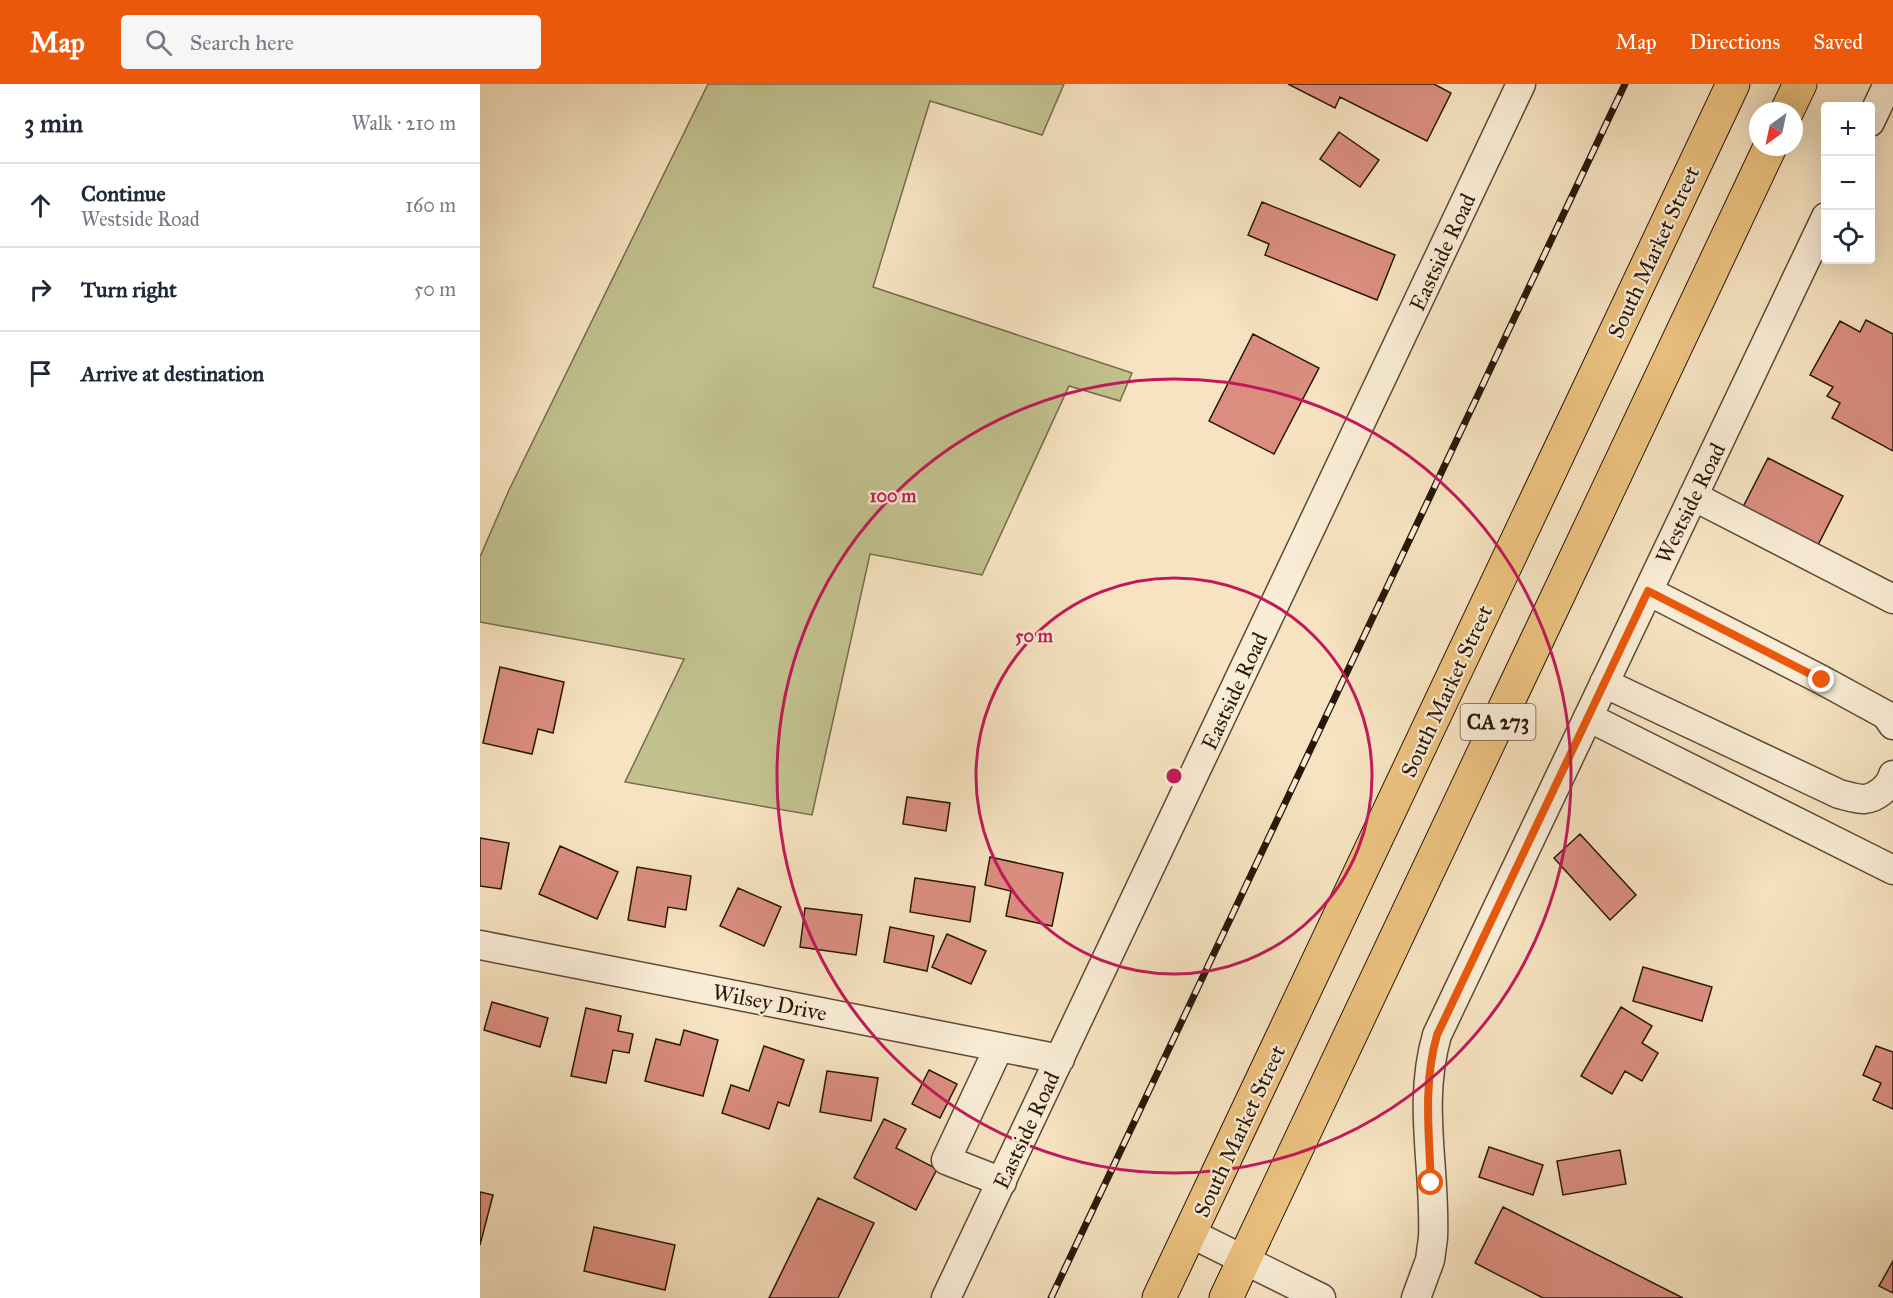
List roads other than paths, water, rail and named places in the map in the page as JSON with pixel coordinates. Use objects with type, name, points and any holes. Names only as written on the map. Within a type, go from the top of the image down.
[{"type":"main road","name":"South Market Street","points":[[1159,1298],[1733,84]]},
{"type":"main road","points":[[1791,102],[1800,84]]},
{"type":"main road","name":"CA 273","points":[[1226,1298],[1766,156]]},
{"type":"street","name":"Eastside Road","points":[[946,1298],[1521,84]]},
{"type":"street","points":[[1875,111],[1888,84]]},
{"type":"street","name":"Westside Road","points":[[1416,1298],[1428,1267],[1433,1238],[1427,1093],[1433,1050],[1449,1009],[1821,227]]},
{"type":"street","points":[[1693,496],[1893,599]]},
{"type":"street","points":[[1648,591],[1886,715],[1893,725]]},
{"type":"street","points":[[1604,682],[1839,794],[1864,799],[1879,794],[1892,780],[1893,775]]},
{"type":"street","points":[[1588,717],[1893,870]]},
{"type":"street","name":"Wilsey Drive","points":[[480,945],[1060,1059]]},
{"type":"street","points":[[999,1047],[946,1160],[1002,1182]]},
{"type":"street","points":[[1190,1233],[1321,1298]]},
{"type":"railway","points":[[1051,1298],[1625,84]]}]
